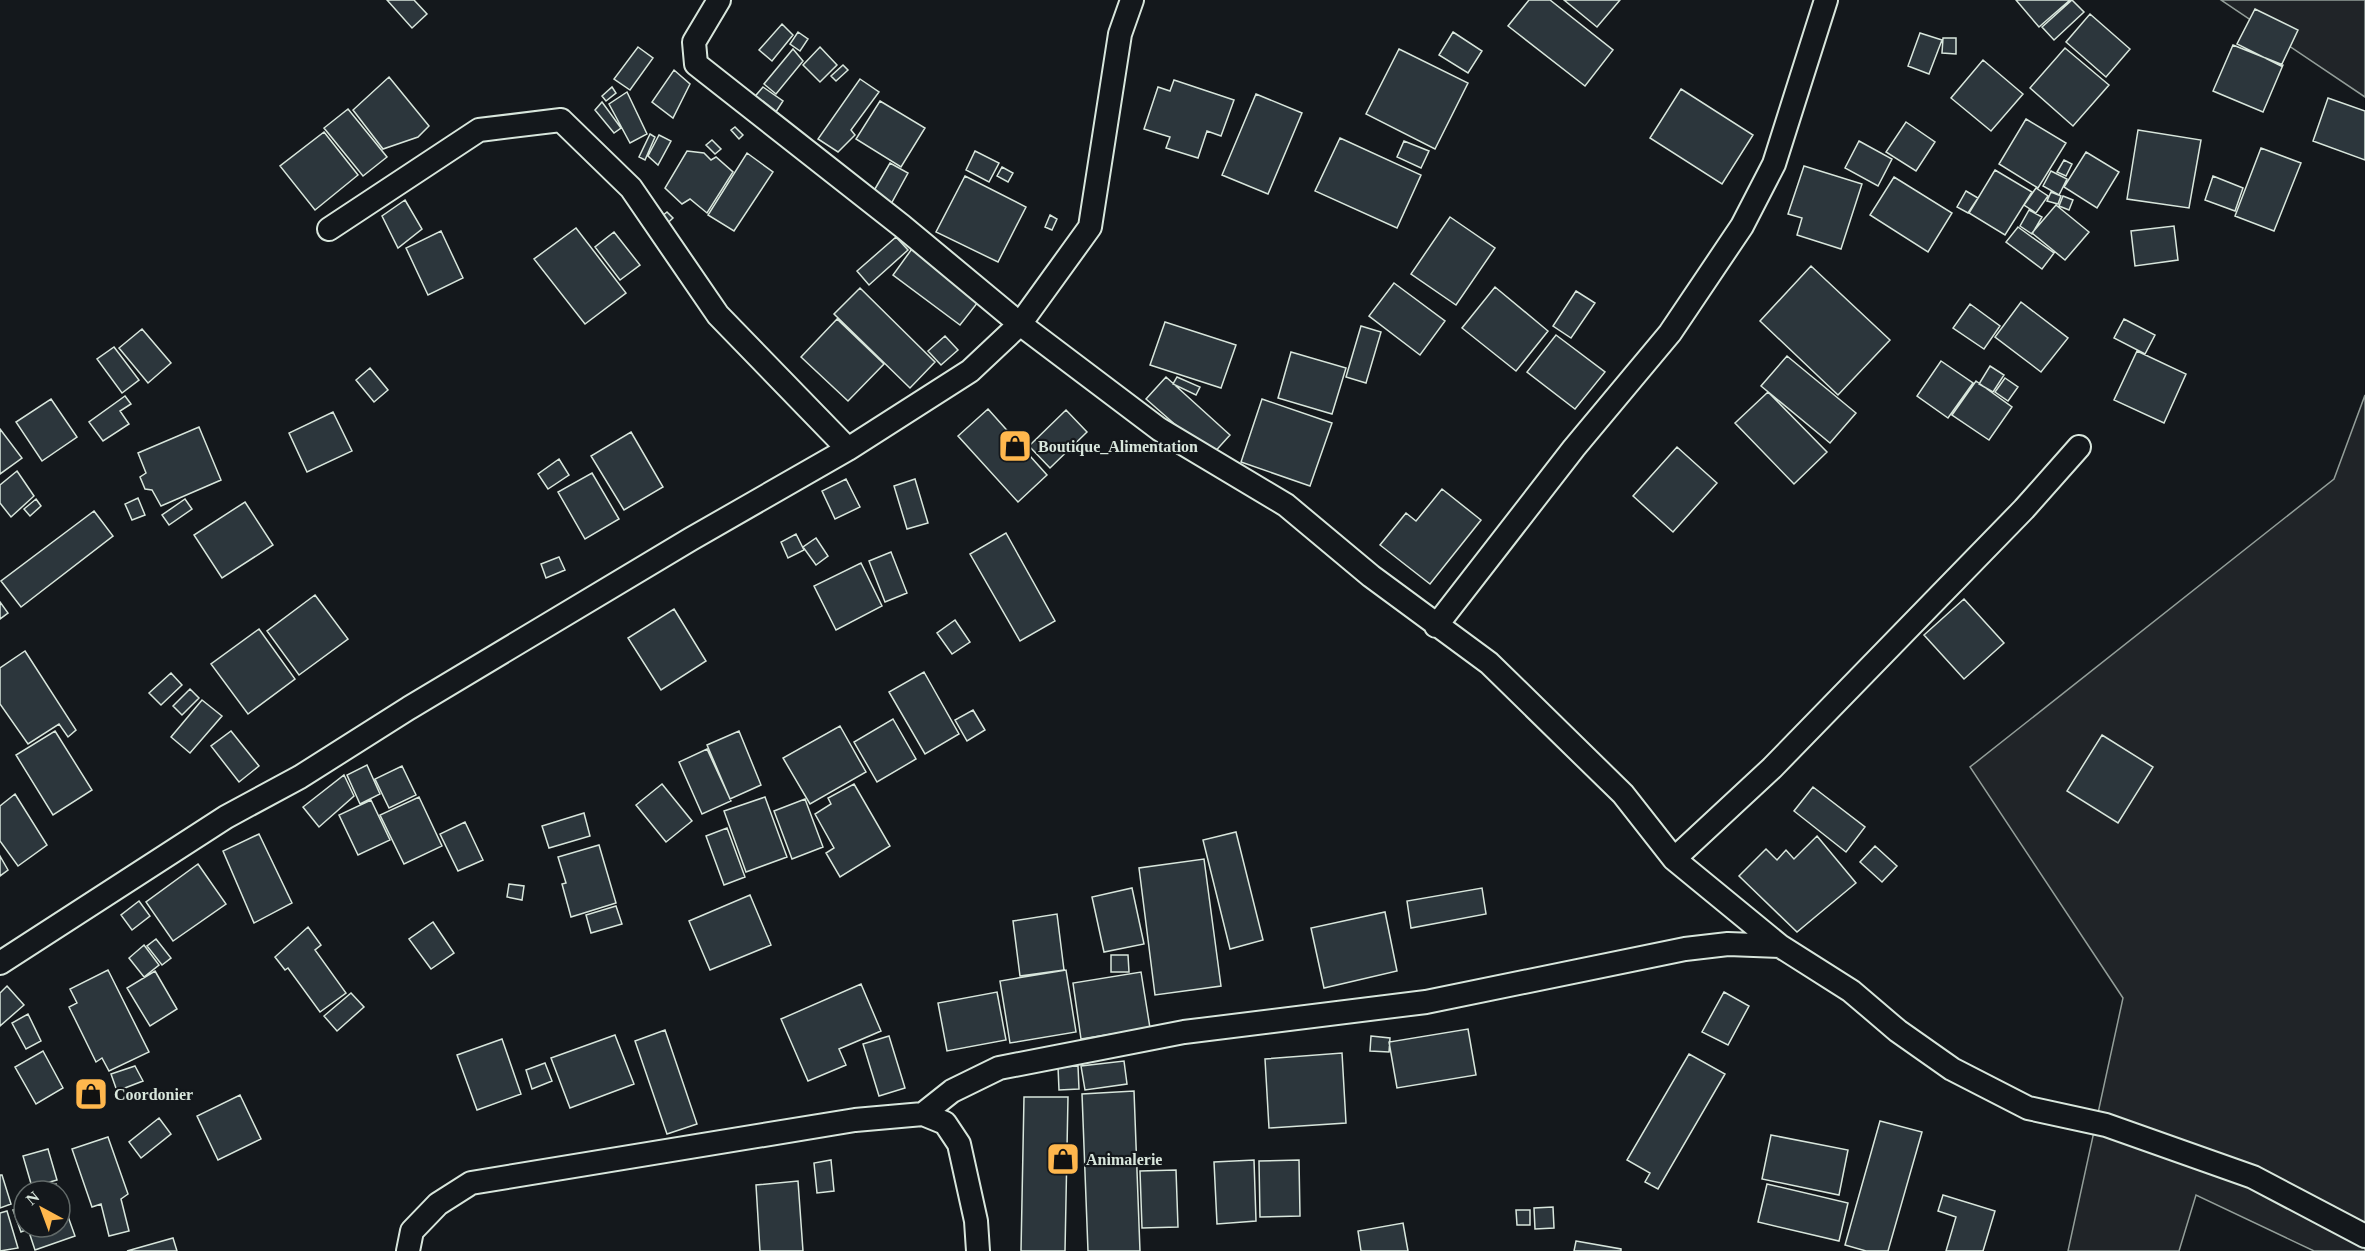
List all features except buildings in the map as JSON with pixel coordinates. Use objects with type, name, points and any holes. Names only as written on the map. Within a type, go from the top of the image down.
[{"type":"street","points":[[719,0],[694,42],[696,64],[919,239],[1020,324],[1159,429],[1286,505],[1436,626],[1489,663],[1623,794],[1674,859],[1780,946],[1851,991],[1898,1031],[1952,1069],[2028,1108],[2106,1125],[2253,1177],[2365,1236]]},
{"type":"street","points":[[0,963],[226,817],[300,777],[409,708],[681,545],[848,449],[970,371],[1020,324],[1090,227],[1120,34],[1132,0]]},
{"type":"street","points":[[1436,626],[1574,448],[1670,333],[1742,226],[1774,164],[1826,0]]},
{"type":"street","points":[[329,229],[479,130],[561,120],[631,188],[718,315],[848,449]]},
{"type":"street","points":[[1674,859],[1773,768],[2024,508],[2079,447]]},
{"type":"street","points":[[922,1114],[952,1091],[999,1068],[1095,1049],[1184,1032],[1426,1002],[1685,949],[1728,944],[1780,946]]},
{"type":"street","points":[[408,1251],[412,1231],[438,1203],[471,1183],[855,1120],[922,1114],[945,1123],[960,1144],[976,1221],[978,1251]]},
{"type":"shaded area","points":[[2221,0],[2365,0],[2365,97]]},
{"type":"shaded area","points":[[2365,395],[2365,1251],[2314,1251],[2196,1195],[2179,1251],[2068,1251],[2123,998],[1970,767],[2334,479]]},
{"type":"place","name":"Boutique_Alimentation","points":[[1015,446]]},
{"type":"place","name":"Coordonier","points":[[91,1094]]},
{"type":"place","name":"Animalerie","points":[[1063,1159]]}]
